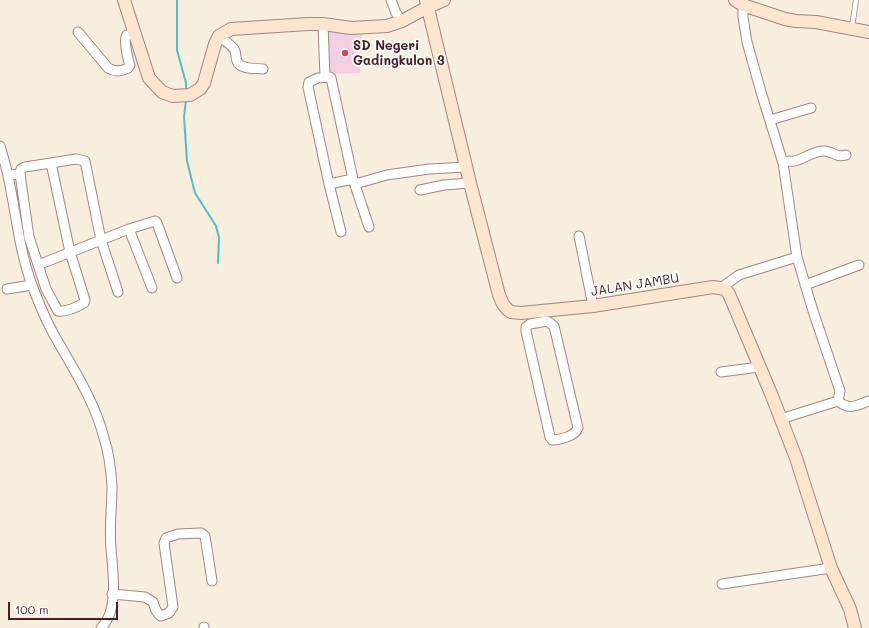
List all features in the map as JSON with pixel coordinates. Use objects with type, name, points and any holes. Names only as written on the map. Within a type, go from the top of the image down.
[{"type":"street","points":[[124,0],[149,78],[162,92],[173,96],[186,95],[200,89],[204,83],[215,44],[219,36],[231,29],[308,24],[323,24],[342,28],[370,28],[388,26],[402,21],[427,3],[444,0]]},
{"type":"street","points":[[391,0],[396,13],[402,21]]},
{"type":"street","points":[[740,2],[796,21],[816,22],[869,32]]},
{"type":"street","points":[[740,2],[747,42],[760,92],[783,163],[797,257],[812,311],[840,391],[838,401]]},
{"type":"street","name":"JALAN JAMBU","points":[[427,3],[493,274],[503,304],[508,310],[513,313],[546,316],[593,306],[702,288],[721,288]]},
{"type":"street","points":[[323,24],[325,77]]},
{"type":"street","points":[[78,32],[108,68],[114,71],[121,71],[128,68],[130,65],[125,42],[128,35],[134,33]]},
{"type":"street","points":[[219,36],[236,52],[239,65],[263,69]]},
{"type":"street","points":[[341,232],[329,184],[308,84],[313,79],[330,77],[333,82],[354,182],[368,227]]},
{"type":"street","points":[[770,120],[811,108]]},
{"type":"street","points":[[0,146],[8,175],[20,244],[32,285],[56,339],[76,371],[93,404],[104,438],[110,466],[112,486],[110,538],[114,582],[110,613],[106,623],[101,628]]},
{"type":"street","points":[[783,163],[789,160],[797,161],[821,151],[828,151],[836,156],[846,155]]},
{"type":"street","points":[[51,163],[70,252],[85,300],[84,303],[62,312],[58,311],[46,289],[29,237],[20,174],[21,169],[24,167],[76,159],[85,161],[101,240],[118,292]]},
{"type":"street","points":[[329,184],[354,182],[387,175],[429,169],[467,167]]},
{"type":"street","points":[[8,175],[20,174]]},
{"type":"street","points":[[420,190],[444,185],[470,183]]},
{"type":"street","points":[[38,265],[153,221],[156,222],[177,278]]},
{"type":"street","points":[[129,229],[152,288]]},
{"type":"street","points":[[579,236],[593,306]]},
{"type":"street","points":[[797,257],[739,275],[721,288],[729,294],[782,421],[796,458],[831,568],[850,609],[855,628]]},
{"type":"street","points":[[805,285],[860,266]]},
{"type":"street","points":[[7,289],[32,285]]},
{"type":"street","points":[[546,316],[554,326],[578,428],[574,434],[556,440],[552,440],[550,437],[526,331],[526,327],[546,316]]},
{"type":"street","points":[[721,372],[759,367]]},
{"type":"street","points":[[838,401],[844,406],[851,407],[869,400]]},
{"type":"street","points":[[782,421],[787,417],[838,401]]},
{"type":"street","points":[[112,594],[145,597],[153,602],[158,615],[162,616],[169,613],[173,607],[164,543],[166,538],[178,534],[201,533],[205,536],[212,581]]},
{"type":"street","points":[[722,584],[831,568]]},
{"type":"lane","points":[[852,29],[856,0]]},
{"type":"shaded area","name":"SD Negeri Gadingkulon 3","points":[[328,30],[362,32],[360,73],[329,74]]},
{"type":"waterway","points":[[177,0],[177,50],[186,83],[186,92]]},
{"type":"waterway","points":[[186,100],[184,117],[187,161],[195,193],[216,226],[219,238],[218,263]]},
{"type":"place","name":"SD Negeri Gadingkulon 3","points":[[345,53]]}]
